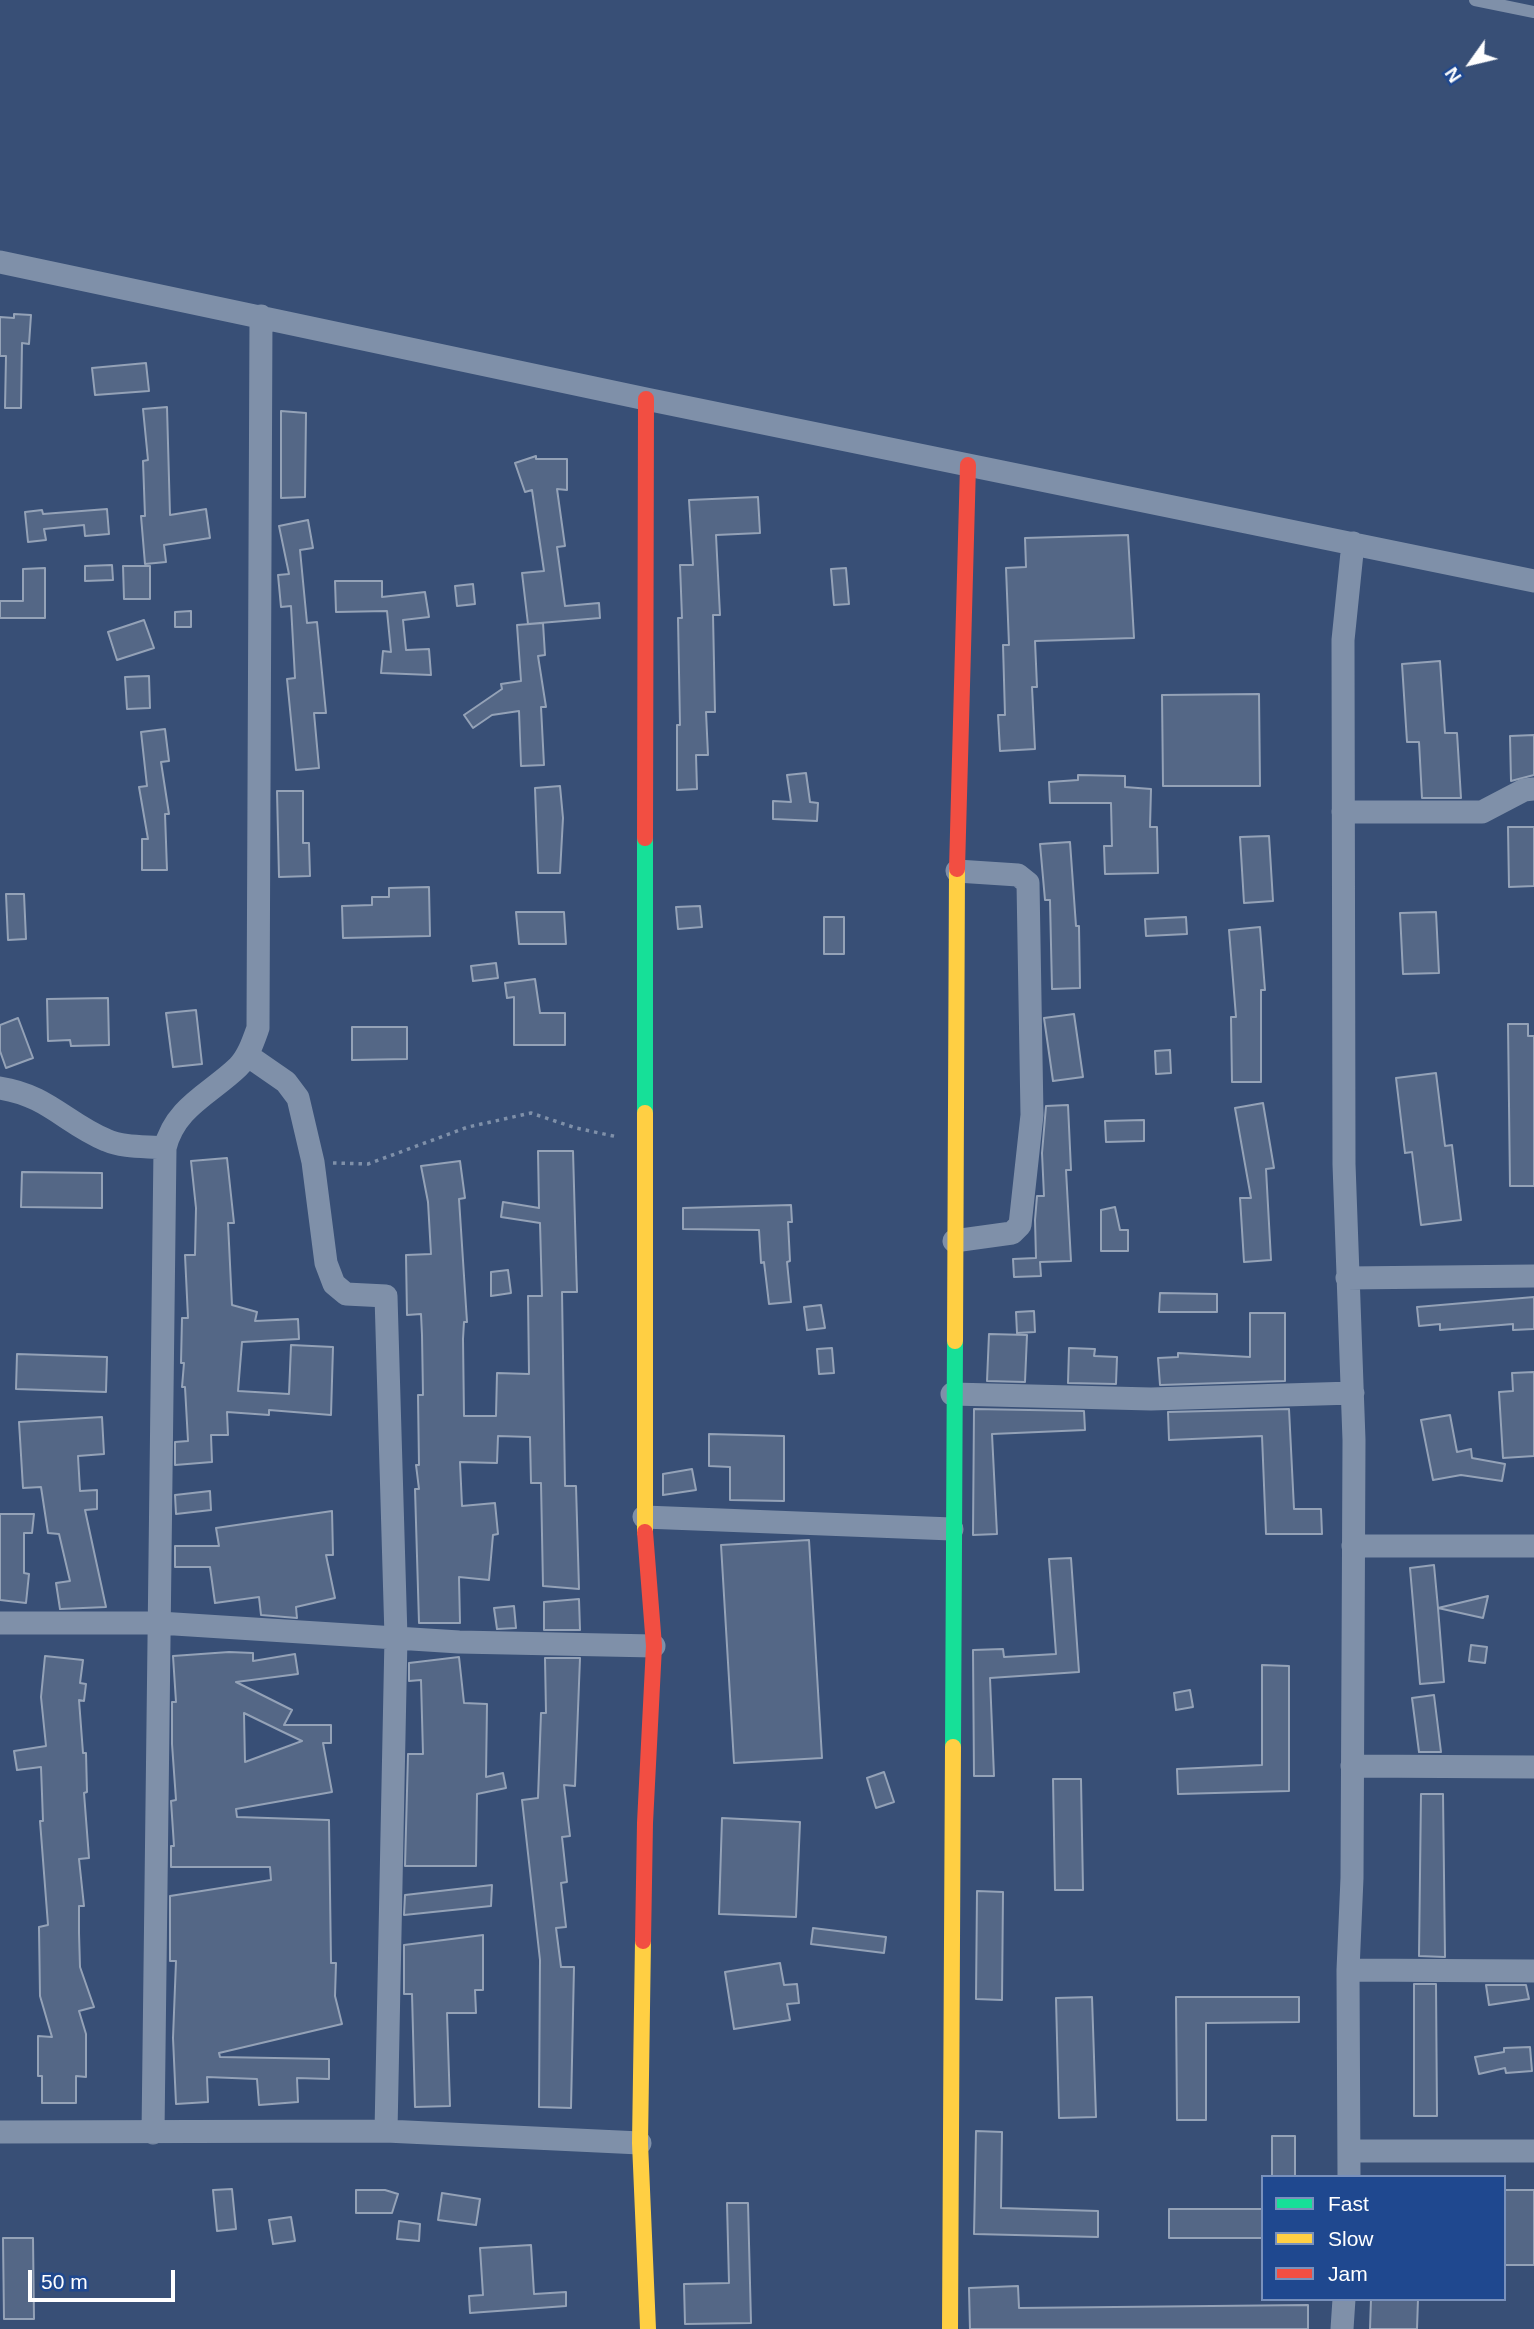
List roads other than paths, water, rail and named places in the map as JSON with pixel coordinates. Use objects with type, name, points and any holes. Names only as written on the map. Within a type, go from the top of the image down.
[{"type":"street","points":[[0,262],[646,399],[1534,581]]},
{"type":"street","points":[[153,2133],[165,1148],[174,1124],[184,1111],[239,1067],[258,1028],[261,316]]},
{"type":"street","points":[[646,399],[643,1517],[654,1646],[645,1823],[640,2143],[648,2329]]},
{"type":"street","points":[[950,2329],[957,871],[968,465]]},
{"type":"street","points":[[1349,2175],[1348,1970],[1352,1766],[1353,1393],[1347,1278],[1343,640],[1353,543]]},
{"type":"street","points":[[1343,812],[1482,812],[1524,790],[1534,789]]},
{"type":"street","points":[[954,1241],[1012,1233],[1020,1225],[1032,1115],[1028,883],[1018,875],[957,871]]},
{"type":"street","points":[[247,1055],[295,1091],[313,1162],[326,1263],[334,1284],[346,1294],[386,1296],[396,1637],[386,2131]]},
{"type":"street","points":[[0,1088],[29,1095],[107,1141],[165,1148]]},
{"type":"street","points":[[1347,1278],[1534,1276]]},
{"type":"street","points":[[953,1394],[1151,1399],[1353,1393]]},
{"type":"street","points":[[643,1517],[952,1529]]},
{"type":"street","points":[[1353,1546],[1534,1546]]},
{"type":"street","points":[[0,1623],[159,1623],[459,1642],[654,1646]]},
{"type":"street","points":[[1352,1766],[1534,1767]]},
{"type":"street","points":[[1348,1970],[1534,1971]]},
{"type":"street","points":[[0,2132],[386,2131],[640,2143]]},
{"type":"street","points":[[1351,2151],[1534,2151]]},
{"type":"street","points":[[1342,2329],[1344,2301]]},
{"type":"lane","points":[[1475,0],[1534,12]]}]
